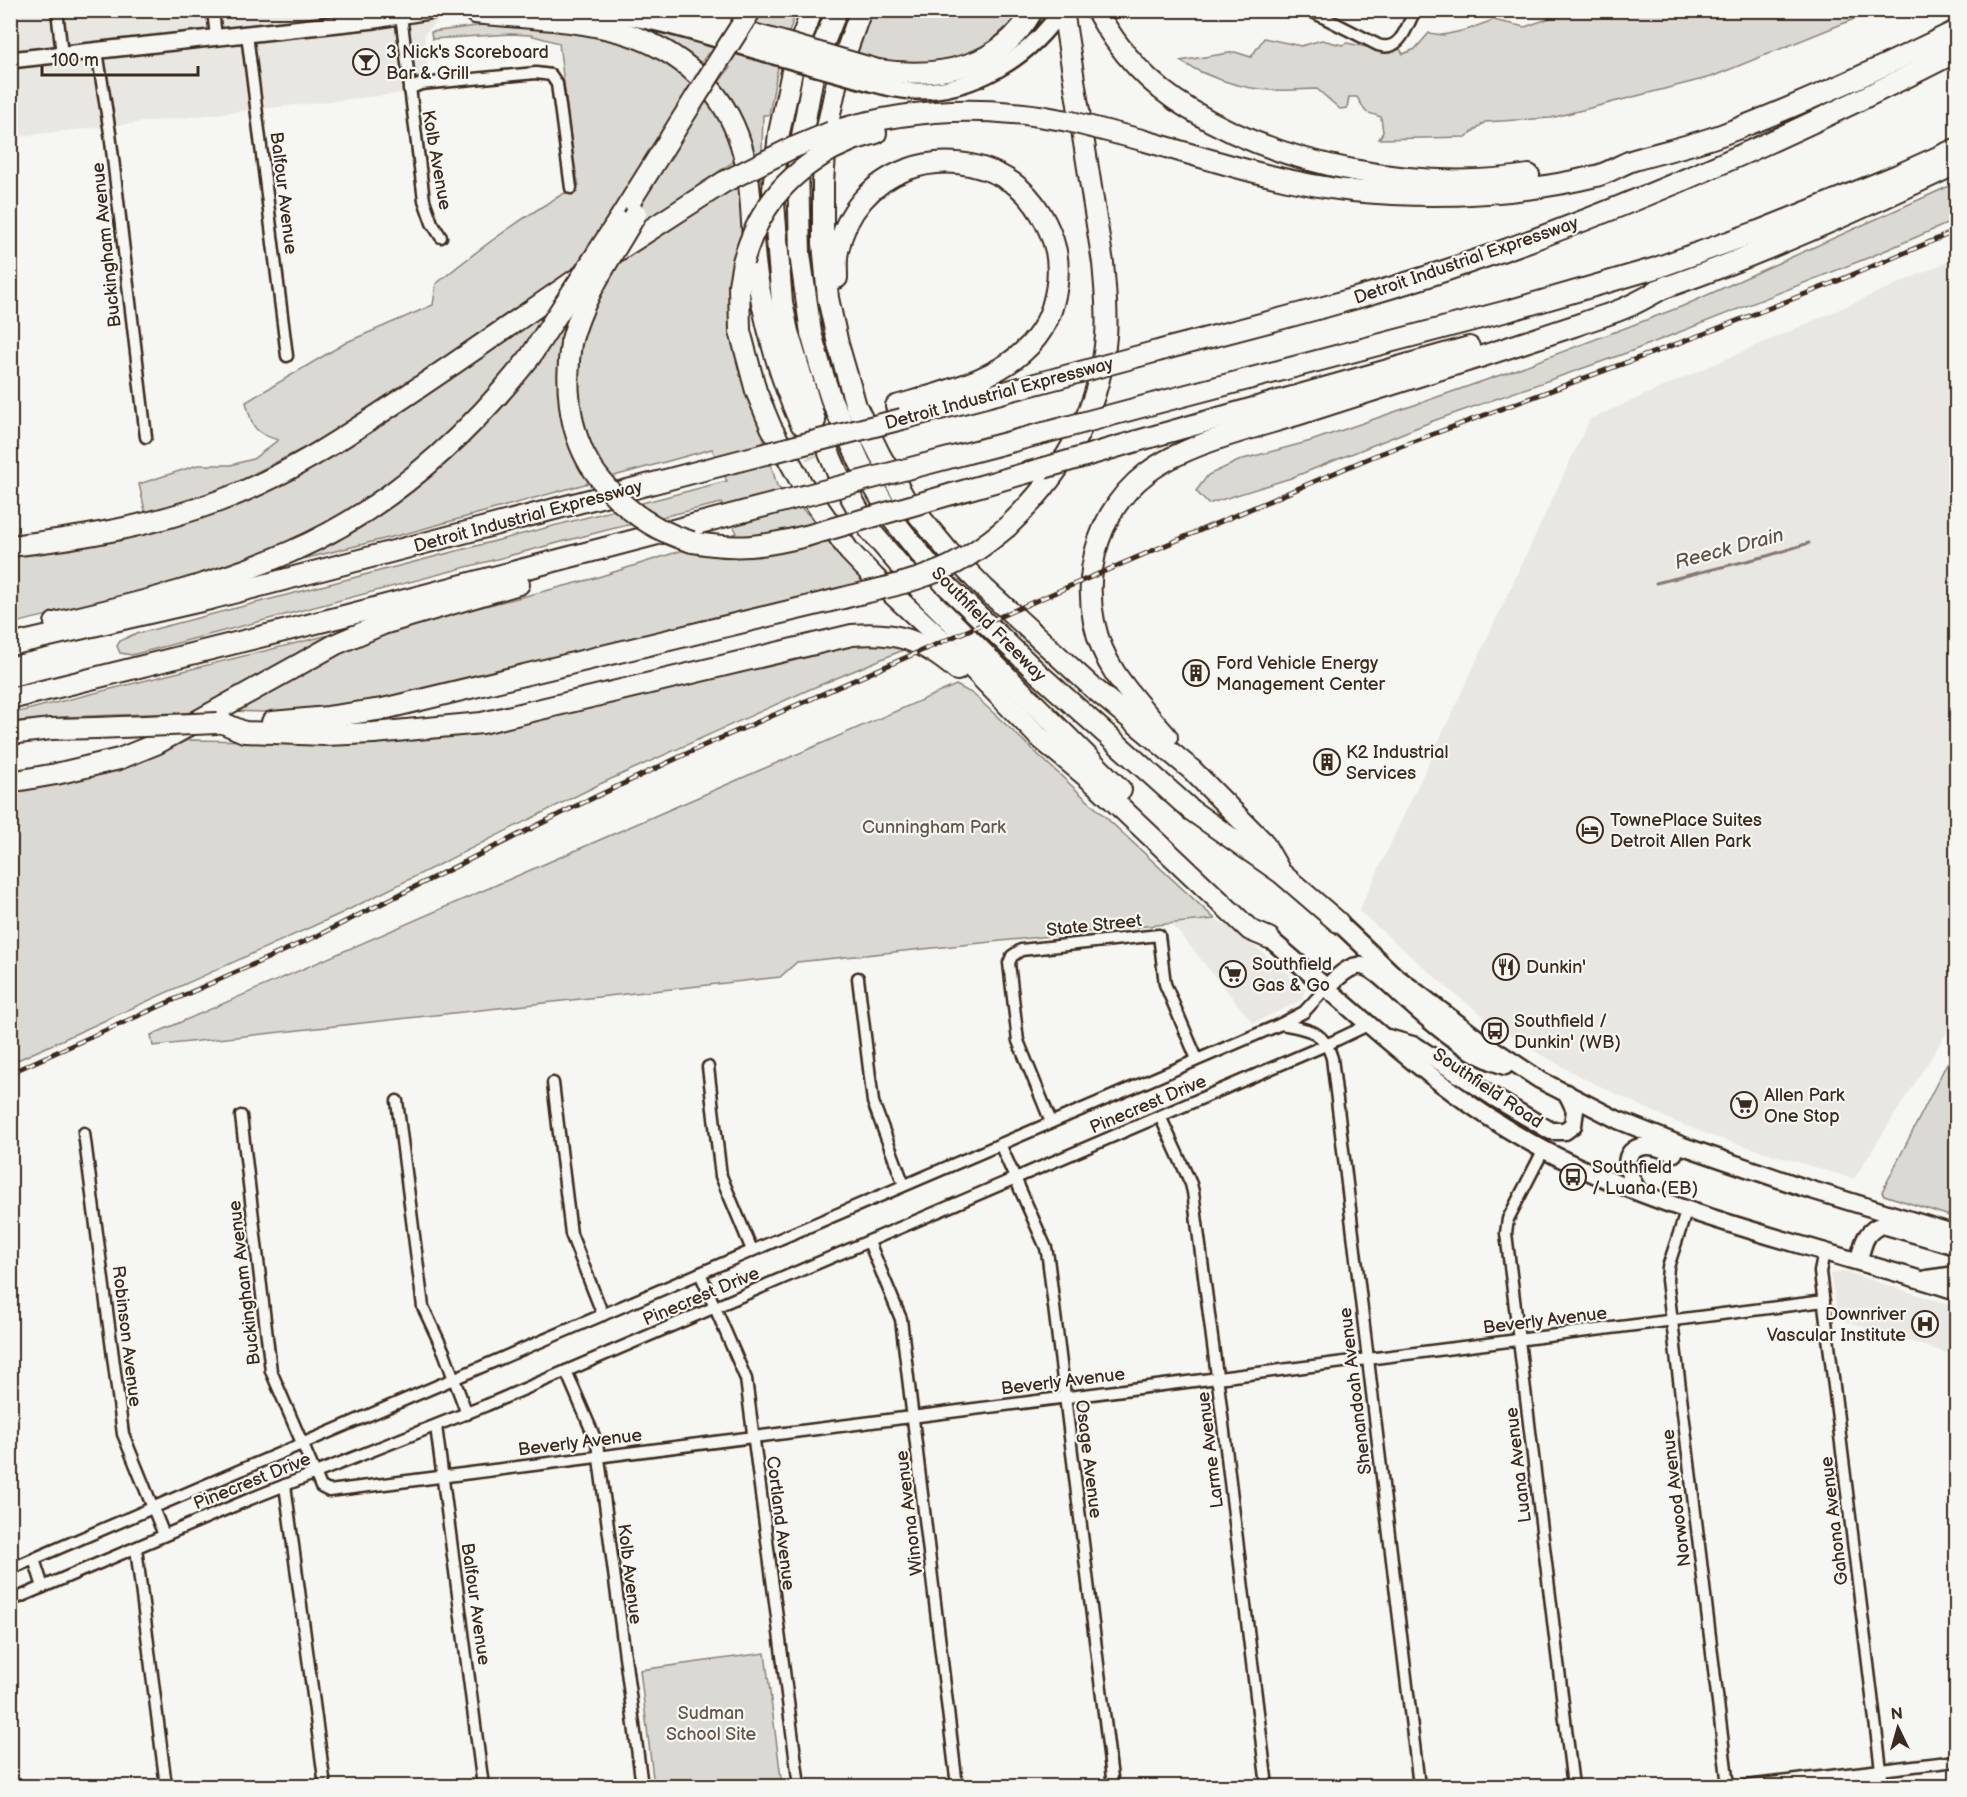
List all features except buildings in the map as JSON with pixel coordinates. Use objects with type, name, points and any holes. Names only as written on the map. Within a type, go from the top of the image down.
[{"type":"highway","points":[[666,10],[778,49],[874,77],[928,74],[965,66],[989,55],[1009,42],[1033,10]]},
{"type":"highway","points":[[10,633],[200,585],[291,552],[339,527],[378,502],[448,448],[501,394],[530,357],[751,10]]},
{"type":"highway","points":[[812,10],[795,57],[779,133],[773,190],[777,250],[786,322],[813,440]]},
{"type":"highway","name":"Southfield Freeway","points":[[837,10],[815,65],[802,135],[798,165],[800,254],[811,333],[820,366],[831,399],[860,463],[894,521],[943,582],[1039,674],[1191,810],[1281,873],[1338,922]]},
{"type":"highway","points":[[861,10],[839,72],[827,128],[823,182],[828,298],[838,344],[856,406],[880,455],[905,498],[948,551],[1001,604],[1092,687],[1192,770],[1263,842],[1281,873]]},
{"type":"highway","points":[[10,734],[51,729],[277,722],[383,709],[843,598],[950,566],[980,549],[1007,527],[1045,488],[1073,445],[1092,404],[1101,373],[1106,336],[1107,303],[1103,263],[1062,10]]},
{"type":"highway","points":[[1095,10],[1107,31],[1130,60],[1157,86],[1187,108],[1256,142],[1304,158],[1349,168],[1431,179],[1523,176],[1581,166],[1621,164]]},
{"type":"highway","points":[[468,12],[566,22],[623,33],[677,57],[698,74],[717,97],[733,124],[741,147],[748,184],[757,274],[765,317],[785,387],[813,440]]},
{"type":"highway","points":[[1269,938],[1250,930],[1099,787],[1038,736],[974,670],[882,585],[849,551],[802,484],[756,391],[740,331],[739,308],[743,262],[758,223],[777,194],[793,176],[848,127],[921,113],[961,110],[1014,113],[1068,121],[1310,185],[1395,194],[1438,195],[1529,188],[1600,175],[1621,164],[1719,135],[1890,63],[1956,30]]},
{"type":"highway","name":"Detroit Industrial Expressway","points":[[10,645],[210,599],[765,454],[899,412],[1058,378],[1337,303],[1424,277],[1608,211],[1782,138],[1956,52]]},
{"type":"highway","points":[[683,119],[670,151],[582,310],[573,335],[567,387],[580,450],[600,481],[618,501],[633,514],[660,530],[692,542],[723,547],[763,546],[806,536],[1545,325],[1667,286],[1789,239],[1861,209],[1956,164]]},
{"type":"highway","points":[[10,546],[71,539],[134,527],[221,501],[263,482],[338,441],[459,361],[652,227],[724,182],[790,149],[831,141]]},
{"type":"highway","points":[[10,699],[344,616],[1511,310],[1656,268],[1769,227],[1956,149]]},
{"type":"highway","points":[[899,412],[986,376],[1008,364],[1029,347],[1052,310],[1058,268],[1052,236],[1042,215],[1014,184],[973,165],[944,162],[921,165],[897,173],[880,184],[863,197],[843,230],[837,253],[837,283],[842,322],[856,382],[887,455],[919,514]]},
{"type":"highway","points":[[1192,770],[1188,762],[1133,698],[1115,673],[1103,650],[1094,621],[1090,593],[1096,546],[1105,524],[1131,486],[1147,472],[1199,446],[1530,341],[1626,308],[1667,286]]},
{"type":"highway","name":"Southfield Freeway","points":[[813,440],[844,510],[869,530],[926,596],[1269,938]]},
{"type":"highway","points":[[10,782],[118,759],[156,744],[336,644],[383,624],[597,562],[633,541]]},
{"type":"highway","points":[[220,723],[244,732],[325,735],[482,723],[834,639],[871,633],[899,636],[924,646],[943,658],[1038,736]]},
{"type":"highway","name":"Southfield Road","points":[[1338,922],[1394,975],[1443,1014],[1524,1069],[1618,1120],[1683,1146],[1802,1187],[1956,1234]]},
{"type":"highway","name":"Southfield Road","points":[[1269,938],[1381,1036],[1484,1114],[1544,1149],[1599,1176],[1688,1209],[1956,1291]]},
{"type":"highway","points":[[1327,987],[1339,976],[1353,968],[1358,966],[1369,969],[1423,1015],[1472,1051],[1503,1066],[1524,1069]]},
{"type":"highway","points":[[1381,1036],[1416,1046],[1495,1098],[1551,1131],[1565,1131],[1573,1125],[1575,1110],[1567,1093]]},
{"type":"highway","points":[[1638,1191],[1629,1178],[1628,1161],[1637,1149],[1647,1146],[1664,1149],[1739,1176],[1802,1187]]},
{"type":"highway","points":[[1859,1260],[1868,1234],[1874,1228],[1883,1225],[1956,1246]]},
{"type":"highway","points":[[1923,1280],[1956,1275]]},
{"type":"main road","points":[[10,60],[247,34],[369,15],[401,15],[435,10]]},
{"type":"main road","points":[[468,12],[508,10]]},
{"type":"main road","points":[[571,10],[618,13],[778,49]]},
{"type":"main road","points":[[874,77],[912,91],[950,87],[970,81],[991,73],[1020,55],[1050,28],[1062,10]]},
{"type":"street","points":[[57,10],[63,54]]},
{"type":"street","points":[[213,10],[216,37]]},
{"type":"street","points":[[1309,10],[1378,45],[1391,46],[1401,38],[1415,10]]},
{"type":"street","name":"Kolb Avenue","points":[[401,15],[424,200],[432,223],[441,237]]},
{"type":"street","name":"Balfour Avenue","points":[[247,34],[287,356]]},
{"type":"street","name":"Buckingham Avenue","points":[[97,51],[110,133],[146,437]]},
{"type":"street","points":[[409,88],[421,84],[525,74],[551,75],[556,84],[571,188]]},
{"type":"street","name":"State Street","points":[[1051,1122],[1018,1041],[1009,963],[1016,953],[1033,949],[1159,935],[1166,984],[1197,1059]]},
{"type":"street","points":[[858,978],[873,1102],[904,1185]]},
{"type":"street","name":"Pinecrest Drive","points":[[10,1569],[1281,1023],[1304,1012],[1327,987]]},
{"type":"street","points":[[1281,1023],[1309,1030],[1328,1044]]},
{"type":"street","name":"Pinecrest Drive","points":[[10,1601],[285,1485],[467,1414],[1016,1179],[1368,1025]]},
{"type":"street","name":"Shenandoah Avenue","points":[[1328,1044],[1334,1071],[1419,1786]]},
{"type":"street","points":[[708,1067],[721,1176],[752,1250]]},
{"type":"street","points":[[553,1083],[571,1234],[603,1314]]},
{"type":"street","points":[[397,1101],[423,1307],[467,1414]]},
{"type":"street","name":"Buckingham Avenue","points":[[241,1116],[271,1371],[315,1473]]},
{"type":"street","name":"Larme Avenue","points":[[1160,1116],[1193,1192],[1267,1786]]},
{"type":"street","name":"Robinson Avenue","points":[[84,1133],[123,1434],[164,1536]]},
{"type":"street","name":"Osage Avenue","points":[[1000,1144],[1046,1248],[1113,1786]]},
{"type":"street","name":"Luana Avenue","points":[[1544,1149],[1506,1226],[1573,1786]]},
{"type":"street","name":"Norwood Avenue","points":[[1688,1209],[1667,1272],[1728,1786]]},
{"type":"street","name":"Winona Avenue","points":[[869,1242],[901,1319],[957,1786]]},
{"type":"street","name":"Gahona Avenue","points":[[1824,1252],[1820,1272],[1883,1786]]},
{"type":"street","name":"Cortland Avenue","points":[[700,1273],[746,1379],[799,1786]]},
{"type":"street","name":"Beverly Avenue","points":[[315,1473],[321,1487],[329,1491],[1824,1300]]},
{"type":"street","name":"Kolb Avenue","points":[[566,1371],[597,1443],[642,1786]]},
{"type":"street","name":"Balfour Avenue","points":[[436,1426],[483,1786]]},
{"type":"street","points":[[285,1485],[325,1786]]},
{"type":"street","points":[[136,1548],[166,1786]]},
{"type":"street","points":[[34,1559],[43,1587]]},
{"type":"street","points":[[1746,1786],[1956,1761]]},
{"type":"shaded area","points":[[10,11],[449,11],[424,34],[431,90],[11,137]]},
{"type":"shaded area","points":[[1956,258],[1956,1018],[1854,1179],[1715,1137],[1671,1120],[1583,1078],[1533,1050],[1490,1021],[1450,990],[1359,911],[1590,419]]},
{"type":"shaded area","points":[[1215,919],[1241,934],[1305,989],[1302,1000],[1253,1023],[1171,923]]},
{"type":"shaded area","points":[[1843,1271],[1956,1307],[1956,1356],[1839,1319],[1830,1274]]},
{"type":"green space","points":[[630,11],[796,11],[778,67],[769,115],[763,115],[761,182],[757,183],[749,143],[740,114],[734,101],[717,84],[730,68],[708,53],[699,66],[627,29]]},
{"type":"green space","points":[[870,11],[1020,11],[1014,20],[987,44],[966,55],[922,69],[852,56]]},
{"type":"green space","points":[[1589,11],[1874,11],[1711,77],[1551,118],[1485,122],[1466,137],[1379,139],[1383,132],[1381,117],[1366,112],[1357,97],[1349,97],[1347,108],[1340,109],[1317,89],[1276,90],[1247,87],[1212,77],[1180,61],[1235,52],[1251,57],[1264,38],[1301,46],[1322,40],[1391,52],[1400,49],[1403,54],[1415,49],[1429,33],[1443,35],[1466,30],[1493,20],[1525,27],[1564,13],[1575,14]]},
{"type":"green space","points":[[491,24],[585,31],[646,48],[693,79],[724,121],[736,160],[500,318],[407,385],[327,436],[216,493],[146,515],[139,484],[198,465],[231,465],[253,459],[278,440],[258,431],[252,423],[246,402],[347,342],[433,305],[436,284],[505,231],[579,185],[574,165],[559,43],[530,35],[511,34],[432,39],[431,32]]},
{"type":"green space","points":[[740,182],[745,228],[739,242],[729,295],[740,363],[765,429],[763,435],[777,486],[812,518],[861,572],[865,582],[715,617],[533,665],[390,699],[336,708],[266,712],[232,711],[351,647],[423,622],[592,579],[737,533],[721,503],[607,530],[132,655],[120,653],[117,646],[120,641],[132,635],[727,481],[712,449],[408,533],[291,562],[290,559],[423,480],[467,442],[507,402],[541,358],[524,349],[471,410],[412,467],[369,500],[329,524],[242,562],[196,577],[11,624],[10,553],[217,510]]},
{"type":"green space","points":[[1956,183],[1956,220],[1870,257],[1629,352],[1433,421],[1291,478],[1208,504],[1196,491],[1208,475],[1243,459],[1311,441],[1509,372],[1683,306]]},
{"type":"green space","points":[[341,632],[205,712],[64,717],[11,722],[10,714]]},
{"type":"green space","points":[[853,642],[888,644],[908,648],[808,690],[600,784],[342,913],[11,1063],[11,790],[76,779],[150,757],[188,740],[272,741],[517,724],[709,679]]},
{"type":"green space","name":"Cunningham Park","points":[[956,685],[973,694],[1215,919],[797,962],[780,977],[153,1046],[151,1035]]},
{"type":"green space","points":[[1956,1060],[1956,1218],[1884,1195],[1882,1192],[1947,1063]]},
{"type":"green space","name":"Sudman School Site","points":[[765,1653],[782,1786],[654,1786],[640,1670]]},
{"type":"waterway","name":"Reeck Drain","points":[[1951,378],[1956,375]]},
{"type":"waterway","name":"Reeck Drain","points":[[1656,583],[1767,556],[1809,543]]},
{"type":"tunnel","points":[[802,427],[816,457]]},
{"type":"railway","points":[[10,1073],[317,936],[572,808],[705,745],[1077,583],[1374,456],[1706,333],[1956,231]]},
{"type":"place","name":"3 Nick's Scoreboard Bar & Grill","points":[[366,62]]},
{"type":"place","name":"Ford Vehicle Energy Management Center","points":[[1196,673]]},
{"type":"place","name":"K2 Industrial Services","points":[[1327,762]]},
{"type":"place","name":"TownePlace Suites Detroit Allen Park","points":[[1590,830]]},
{"type":"place","name":"Dunkin'","points":[[1506,967]]},
{"type":"place","name":"Southfield Gas & Go","points":[[1233,974]]},
{"type":"place","name":"Southfield / Dunkin' (WB)","points":[[1495,1031]]},
{"type":"place","name":"Allen Park One Stop","points":[[1744,1105]]},
{"type":"place","name":"Southfield / Luana (EB)","points":[[1573,1177]]},
{"type":"place","name":"Downriver Vascular Institute","points":[[1925,1324]]}]
